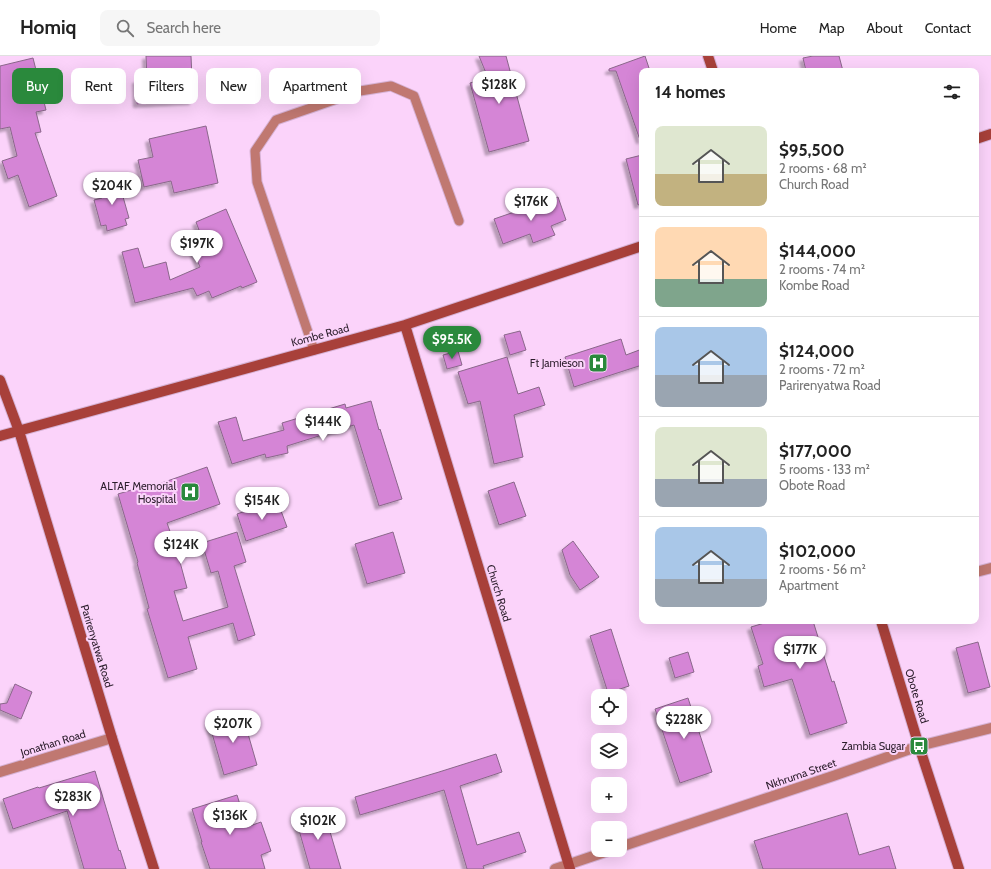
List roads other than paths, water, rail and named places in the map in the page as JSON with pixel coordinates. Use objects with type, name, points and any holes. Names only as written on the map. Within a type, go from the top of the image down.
[{"type":"street","points":[[708,56],[712,68]]},
{"type":"street","points":[[979,138],[991,134]]},
{"type":"street","name":"Kombe Road","points":[[0,436],[405,325],[639,247]]},
{"type":"street","name":"Church Road","points":[[405,325],[570,866]]},
{"type":"street","name":"Parirenyatwa Road","points":[[0,380],[19,430],[112,738],[154,869]]},
{"type":"street","points":[[979,571],[991,568]]},
{"type":"street","name":"Obote Road","points":[[882,624],[919,746],[959,869]]},
{"type":"street","name":"Nkhruma Street","points":[[627,845],[919,746],[991,728]]},
{"type":"street","name":"Jonathan Road","points":[[0,772],[112,738]]},
{"type":"street","points":[[555,869],[570,866],[593,857]]},
{"type":"lane","points":[[314,350],[257,182],[255,151],[276,120],[360,91],[390,86],[414,96],[459,221]]},
{"type":"place","name":"Ft Jamieson","points":[[598,363]]},
{"type":"place","name":"ALTAF Memorial Hospital","points":[[190,492]]},
{"type":"place","name":"Zambia Sugar","points":[[919,746]]}]
